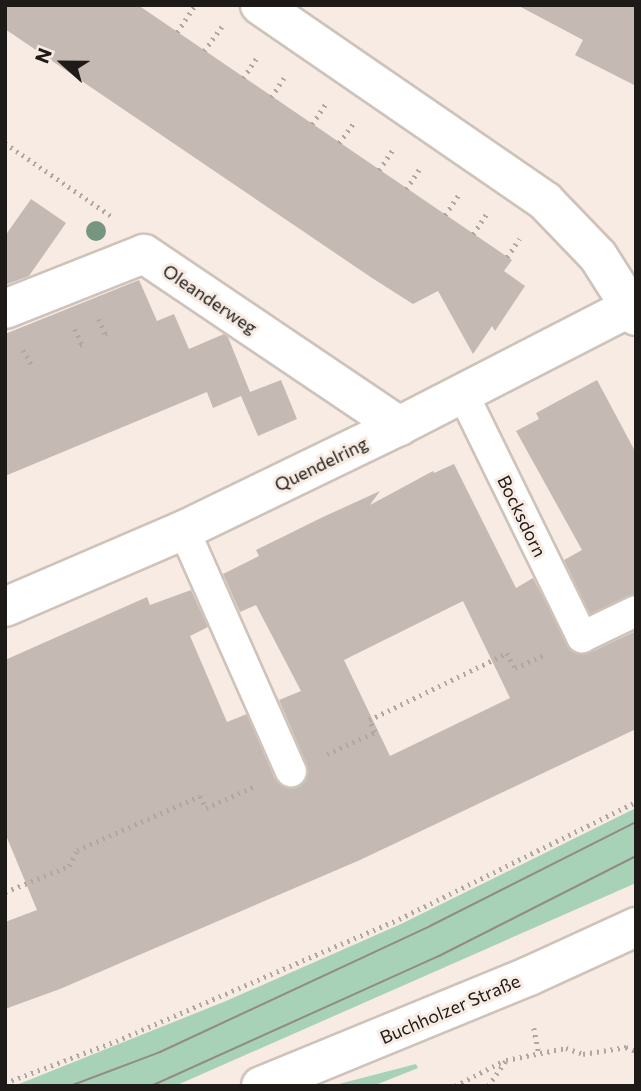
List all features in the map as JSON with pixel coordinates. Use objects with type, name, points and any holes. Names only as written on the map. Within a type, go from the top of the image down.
[{"type":"street","name":"Quendelring","points":[[5,607],[184,530],[634,309],[598,256],[545,201],[260,5]]},
{"type":"street","name":"Oleanderweg","points":[[5,309],[144,254],[399,426]]},
{"type":"street","name":"Buchholzer Straße","points":[[261,1086],[529,976],[636,927]]},
{"type":"lane","name":"Bocksdorn","points":[[463,394],[582,637],[636,611]]},
{"type":"lane","points":[[184,530],[291,771]]},
{"type":"path","points":[[177,32],[195,5]]},
{"type":"path","points":[[204,51],[209,44]]},
{"type":"path","points":[[243,78],[248,71]]},
{"type":"path","points":[[271,97],[276,90]]},
{"type":"path","points":[[312,124],[316,117]]},
{"type":"path","points":[[339,143],[344,136]]},
{"type":"path","points":[[5,144],[131,229],[144,254]]},
{"type":"path","points":[[379,170],[384,163]]},
{"type":"path","points":[[406,188],[411,181]]},
{"type":"path","points":[[445,215],[450,208]]},
{"type":"path","points":[[473,234],[478,226]]},
{"type":"path","points":[[507,257],[517,242]]},
{"type":"path","points":[[5,1083],[116,1041],[399,919],[636,802]]},
{"type":"path","points":[[534,1028],[539,1054]]},
{"type":"path","points":[[455,1086],[506,1060],[566,1048],[583,1054],[626,1047],[636,1051]]},
{"type":"path","points":[[488,1086],[506,1060]]},
{"type":"green space","points":[[636,808],[636,883],[175,1086],[14,1086],[226,1001],[401,924]]},
{"type":"green space","points":[[416,1064],[418,1068],[373,1086],[331,1086]]},
{"type":"building","points":[[5,5],[138,5],[512,260],[504,271],[525,286],[495,331],[492,326],[473,354],[438,291],[413,304],[372,278],[5,29]]},
{"type":"building","points":[[517,5],[636,5],[636,86],[575,55],[583,40]]},
{"type":"building","points":[[31,199],[66,223],[29,276],[5,285],[5,236]]},
{"type":"building","points":[[139,280],[157,321],[174,314],[189,349],[224,334],[228,337],[250,392],[281,380],[297,419],[258,436],[241,396],[213,408],[207,392],[5,476],[5,334]]},
{"type":"building","points":[[597,380],[636,453],[636,594],[590,614],[564,560],[582,550],[516,431],[539,419],[536,413]]},
{"type":"building","points":[[454,464],[516,588],[533,578],[572,651],[589,653],[636,631],[636,729],[360,860],[60,989],[5,1009],[5,922],[37,910],[5,833],[5,660],[147,597],[150,605],[191,590],[208,627],[190,636],[227,722],[247,714],[275,779],[288,788],[299,787],[308,774],[307,765],[279,700],[301,691],[256,605],[240,612],[223,574],[259,556],[256,550],[323,517],[380,491],[370,505],[433,471],[434,473]],"holes":[[[463,601],[510,698],[390,756],[344,660]]]},
{"type":"tram line","points":[[70,1086],[160,1052],[430,926],[636,822]]},
{"type":"tram line","points":[[151,1086],[439,956],[636,856]]}]
